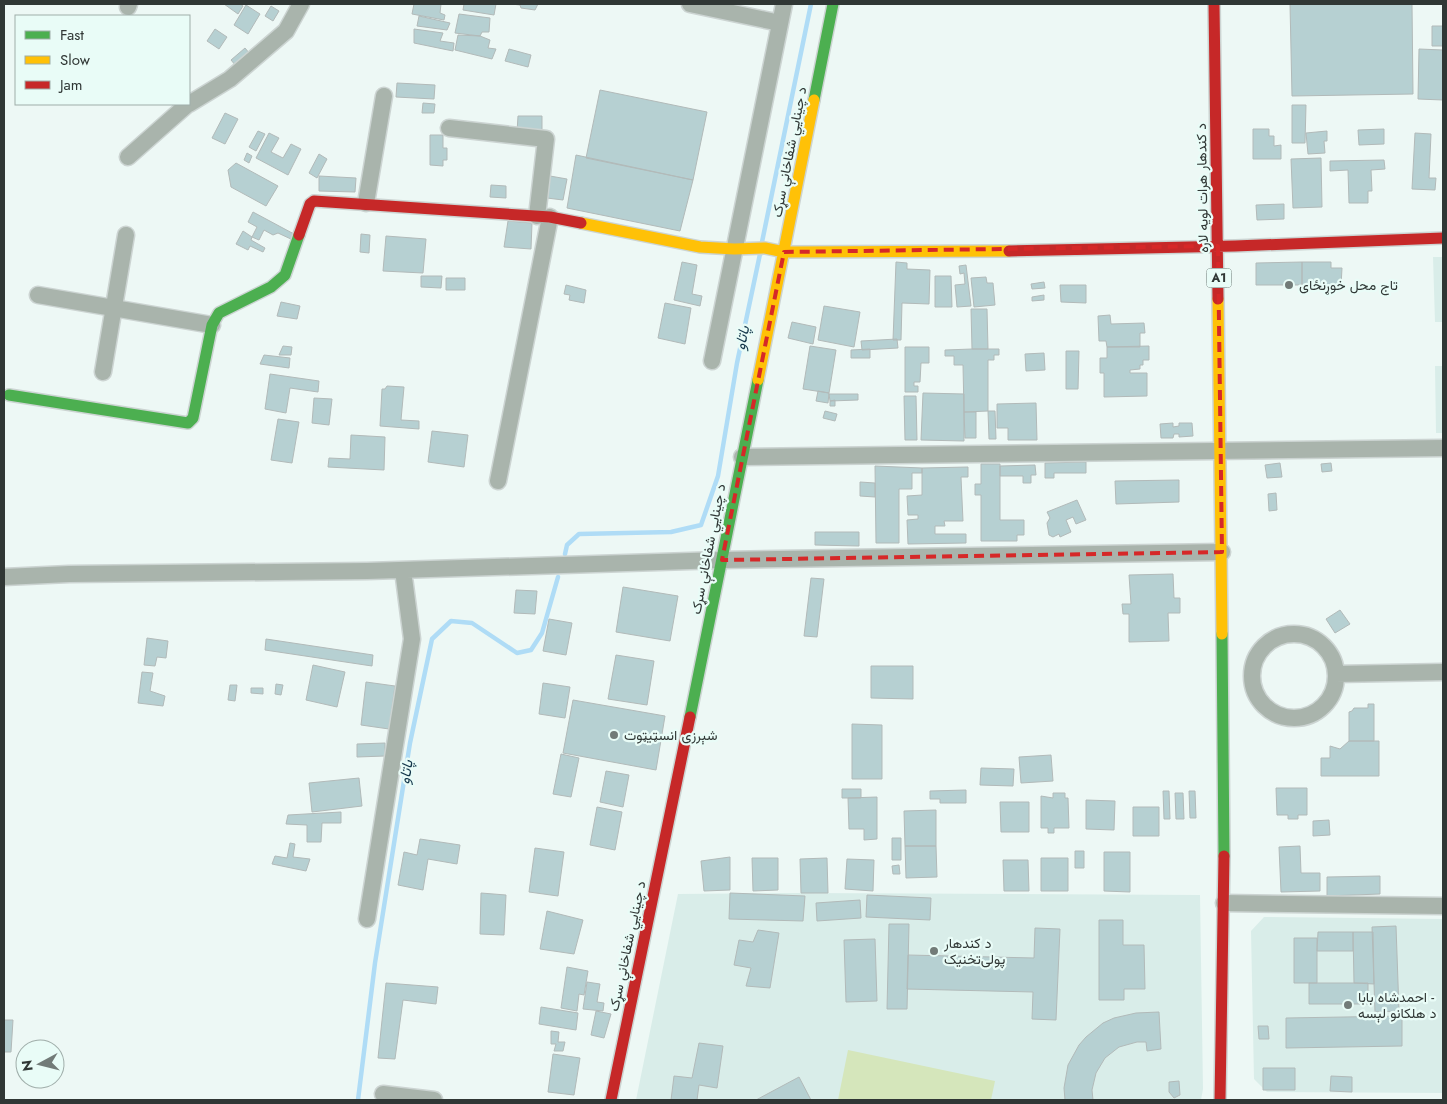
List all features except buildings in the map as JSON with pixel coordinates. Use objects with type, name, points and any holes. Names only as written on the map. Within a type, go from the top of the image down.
[{"type":"main road","name":"د چينايي شفاخانې سړک","points":[[610,1100],[722,560],[833,4]]},
{"type":"main road","name":"د کندهار هرات لویه لاره","points":[[1214,4],[1223,678],[1224,903],[1220,1100]]},
{"type":"main road","points":[[9,394],[188,423],[193,418],[212,324],[219,313],[271,287],[285,275],[310,204],[314,201],[544,216],[700,247],[765,248],[784,252],[1001,251],[1443,238]]},
{"type":"street","points":[[190,103],[230,79],[286,31],[301,4]]},
{"type":"street","points":[[690,4],[780,24]]},
{"type":"street","points":[[712,361],[741,249],[784,4]]},
{"type":"street","points":[[366,204],[384,96]]},
{"type":"street","points":[[128,157],[188,105]]},
{"type":"street","points":[[450,128],[546,139],[544,216],[498,481]]},
{"type":"street","points":[[103,372],[126,235]]},
{"type":"street","points":[[38,295],[212,324]]},
{"type":"street","points":[[742,457],[1443,448]]},
{"type":"street","points":[[4,577],[69,574],[404,570],[722,560],[1222,552]]},
{"type":"street","points":[[367,920],[412,640],[404,570]]},
{"type":"street","points":[[1284,634],[1299,634],[1313,638],[1325,647],[1333,659],[1336,674],[1335,687],[1330,699],[1321,709],[1310,716],[1296,719],[1283,718],[1271,712],[1261,703],[1254,692],[1252,678],[1253,664],[1260,650],[1271,640],[1284,634]]},
{"type":"street","points":[[1336,674],[1443,672]]},
{"type":"street","points":[[1223,678],[1252,678]]},
{"type":"street","points":[[1224,903],[1443,906]]},
{"type":"street","points":[[383,1094],[434,1100]]},
{"type":"highlighted area","points":[[1218,246],[1222,552],[722,560],[784,252]]},
{"type":"shaded area","points":[[1433,257],[1443,257],[1443,322],[1435,322]]},
{"type":"shaded area","points":[[1435,366],[1443,366],[1443,433],[1436,433]]},
{"type":"shaded area","name":"د کندهار پولی‌تخنیک","points":[[678,894],[1200,895],[1203,1089],[1201,1100],[636,1100]]},
{"type":"shaded area","name":"احمدشاه بابا - د هلکانو لېسه","points":[[1264,917],[1443,919],[1443,1093],[1267,1092],[1254,1079],[1251,931]]},
{"type":"green space","points":[[848,1050],[995,1081],[991,1100],[838,1100]]},
{"type":"waterway","name":"پاتاو","points":[[762,242],[811,4]]},
{"type":"waterway","name":"پاتاو","points":[[565,554],[567,545],[579,534],[671,532],[701,525],[718,476],[737,363],[760,254]]},
{"type":"waterway","name":"پاتاو","points":[[358,1100],[375,963],[410,743],[432,639],[451,621],[472,623],[517,653],[531,650],[542,633],[558,577]]},
{"type":"traffic: fast","points":[[814,100],[833,4]]},
{"type":"traffic: fast","points":[[9,395],[188,423],[193,418],[212,325],[219,313],[271,287],[285,275],[299,235]]},
{"type":"traffic: fast","points":[[690,717],[758,380]]},
{"type":"traffic: fast","points":[[1222,634],[1224,856]]},
{"type":"traffic: slow","points":[[758,380],[814,100]]},
{"type":"traffic: slow","points":[[581,223],[700,247],[765,248],[784,252],[1009,251]]},
{"type":"traffic: slow","points":[[1218,299],[1222,634]]},
{"type":"traffic: jam","points":[[1214,4],[1218,299]]},
{"type":"traffic: jam","points":[[299,235],[310,204],[314,201],[550,217],[581,223]]},
{"type":"traffic: jam","points":[[1009,251],[1235,246],[1443,238]]},
{"type":"traffic: jam","points":[[611,1100],[690,717]]},
{"type":"traffic: jam","points":[[1220,1100],[1224,856]]},
{"type":"place","name":"تاج محل خوړنځای","points":[[1289,285]]},
{"type":"place","name":"شېرزی انسټيټوت","points":[[614,735]]},
{"type":"place","name":"د کندهار پولی‌تخنیک","points":[[934,951]]},
{"type":"place","name":"احمدشاه بابا - د هلکانو لېسه","points":[[1348,1005]]}]
